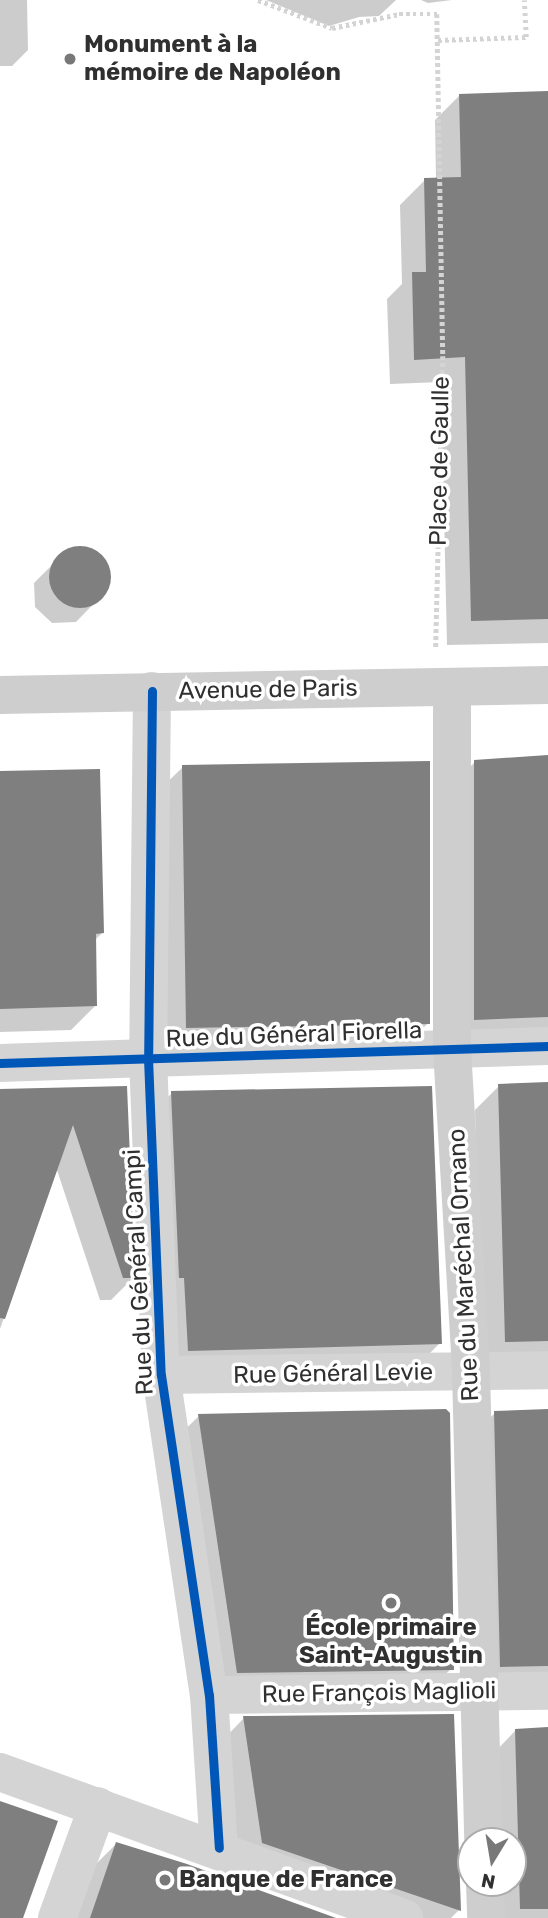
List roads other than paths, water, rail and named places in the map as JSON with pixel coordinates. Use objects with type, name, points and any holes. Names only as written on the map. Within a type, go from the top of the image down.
[{"type":"main road","name":"Avenue de Paris","points":[[0,695],[152,691],[444,673],[548,685]]},
{"type":"main road","name":"Rue du Maréchal Ornano","points":[[444,673],[452,1049],[471,1373],[483,1827]]},
{"type":"main road","points":[[485,1897],[486,1918]]},
{"type":"street","name":"Rue du Général Campi","points":[[152,691],[148,1058],[160,1375],[209,1695],[219,1848]]},
{"type":"street","name":"Rue du Général Fiorella","points":[[0,1063],[548,1045]]},
{"type":"street","name":"Rue Général Levie","points":[[160,1375],[548,1370]]},
{"type":"street","name":"Rue François Maglioli","points":[[209,1695],[548,1691]]},
{"type":"street","points":[[0,1772],[219,1848],[404,1918]]},
{"type":"street","points":[[57,1918],[98,1806]]},
{"type":"place","name":"Monument à la mémoire de Napoléon","points":[[70,59]]},
{"type":"place","name":"École primaire Saint-Augustin","points":[[391,1603]]},
{"type":"place","name":"Banque de France","points":[[165,1880]]}]
